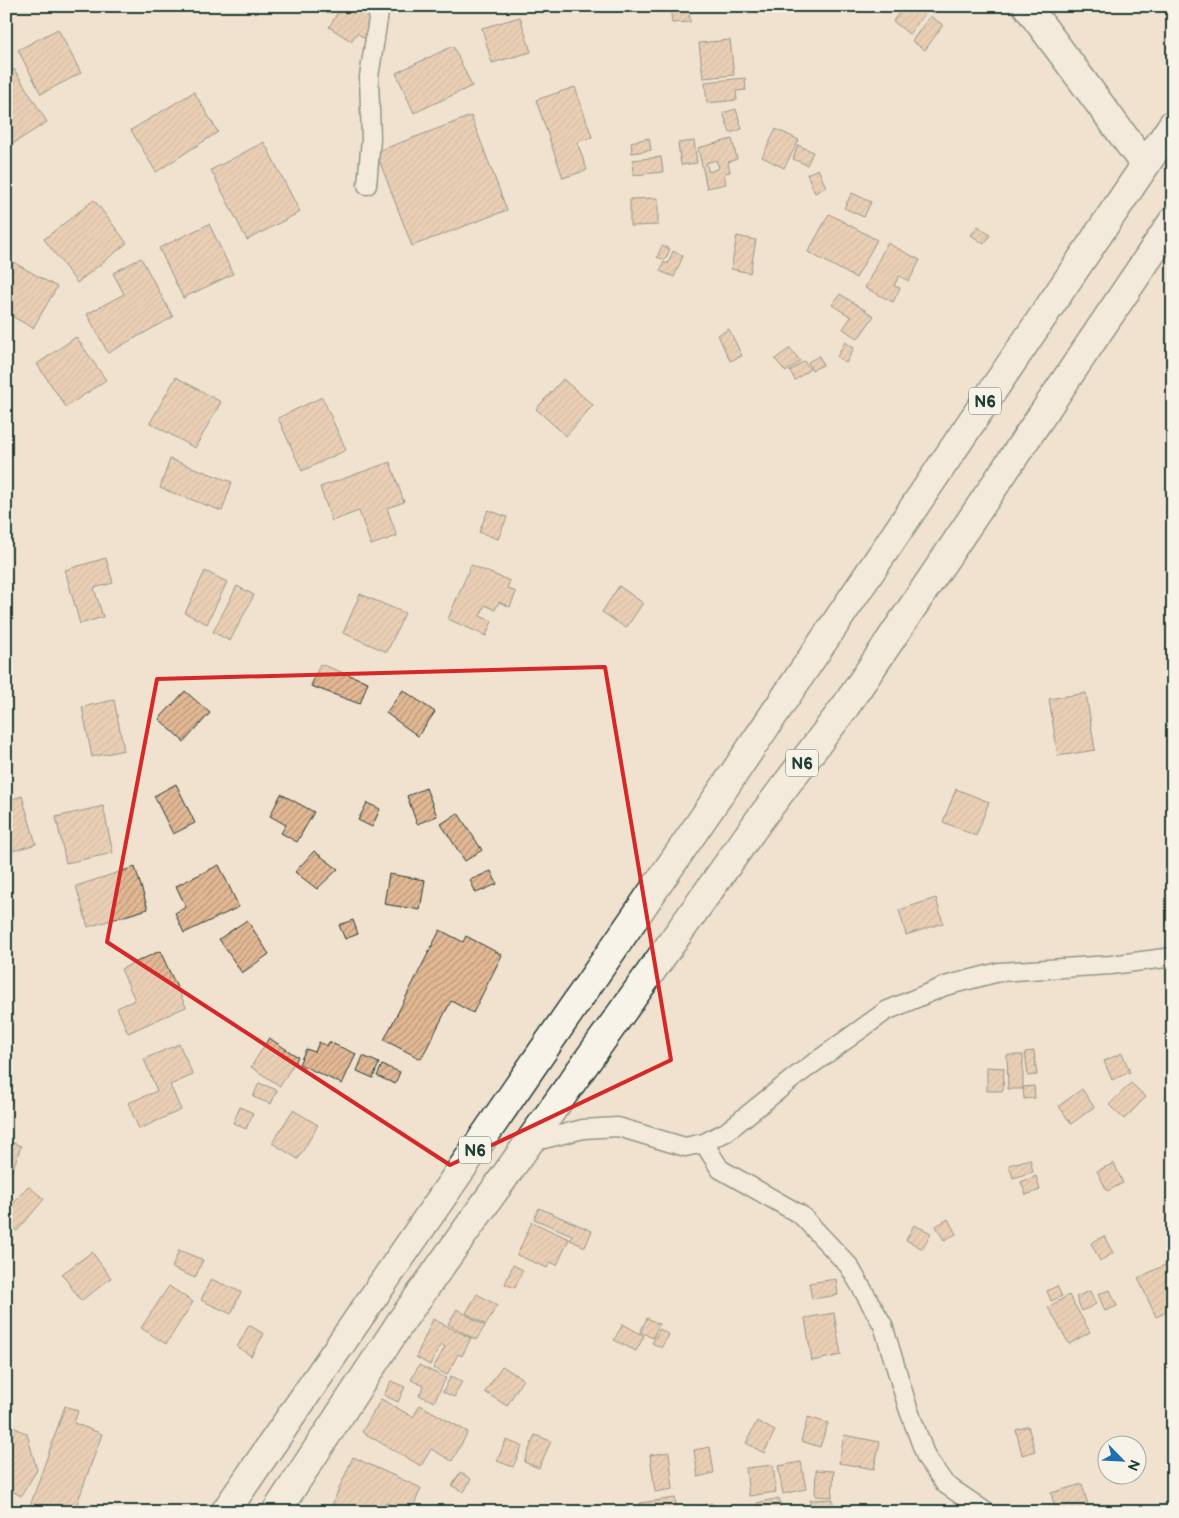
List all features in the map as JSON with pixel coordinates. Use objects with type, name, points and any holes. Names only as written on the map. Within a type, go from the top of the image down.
[{"type":"main road","points":[[1026,6],[1145,165]]},
{"type":"main road","name":"N6","points":[[225,1512],[724,788],[1173,124]]},
{"type":"main road","name":"N6","points":[[276,1512],[402,1320],[760,819],[845,707],[1173,221]]},
{"type":"lane","points":[[367,185],[371,139],[369,77],[380,6]]},
{"type":"lane","points":[[528,1143],[583,1129],[618,1127],[685,1147],[704,1143],[726,1132],[796,1076],[886,1011],[945,986],[999,972],[1111,965],[1173,957]]},
{"type":"lane","points":[[704,1143],[720,1169],[801,1215],[849,1266],[883,1325],[908,1408],[926,1457],[945,1484],[986,1512]]},
{"type":"highlighted area","points":[[605,667],[671,1060],[450,1165],[107,942],[157,679]]},
{"type":"building","points":[[342,6],[367,6],[374,11],[368,21],[374,25],[365,39],[357,33],[351,41],[329,27]]},
{"type":"building","points":[[670,6],[689,6],[690,22],[672,23]]},
{"type":"building","points":[[904,6],[925,6],[929,9],[909,34],[893,21]]},
{"type":"building","points":[[930,16],[943,25],[925,50],[912,41]]},
{"type":"building","points":[[520,17],[531,52],[492,63],[482,28]]},
{"type":"building","points":[[58,29],[81,73],[41,94],[18,50]]},
{"type":"building","points":[[730,40],[734,75],[703,78],[699,43]]},
{"type":"building","points":[[453,46],[472,86],[414,113],[396,73]]},
{"type":"building","points":[[14,69],[47,122],[6,148],[6,75]]},
{"type":"building","points":[[745,78],[746,90],[736,91],[737,100],[707,103],[705,82]]},
{"type":"building","points":[[575,87],[592,137],[577,142],[587,170],[563,178],[536,100]]},
{"type":"building","points":[[194,92],[218,132],[156,172],[131,130]]},
{"type":"building","points":[[736,109],[742,129],[730,133],[723,113]]},
{"type":"building","points":[[471,116],[507,210],[412,246],[376,152]]},
{"type":"building","points":[[776,129],[799,140],[784,168],[762,157]]},
{"type":"building","points":[[649,138],[651,150],[632,153],[631,142]]},
{"type":"building","points":[[732,139],[737,159],[728,162],[730,172],[724,173],[726,184],[707,188],[698,148]],"holes":[[[716,160],[719,168],[709,172],[706,163]]]},
{"type":"building","points":[[694,141],[697,163],[681,165],[678,143]]},
{"type":"building","points":[[264,142],[300,212],[247,240],[211,170]]},
{"type":"building","points":[[798,145],[813,152],[807,165],[793,159]]},
{"type":"building","points":[[661,157],[663,172],[634,175],[633,160]]},
{"type":"building","points":[[818,169],[826,187],[815,193],[807,174]]},
{"type":"building","points":[[852,193],[871,202],[864,217],[844,208]]},
{"type":"building","points":[[658,198],[658,225],[630,226],[630,199]]},
{"type":"building","points":[[94,200],[127,243],[77,283],[44,239]]},
{"type":"building","points":[[829,214],[877,240],[856,278],[808,252]]},
{"type":"building","points":[[209,224],[233,274],[183,298],[159,248]]},
{"type":"building","points":[[978,226],[990,235],[984,244],[971,235]]},
{"type":"building","points":[[737,236],[756,240],[750,273],[731,269]]},
{"type":"building","points":[[887,243],[920,260],[909,281],[899,276],[894,286],[900,288],[893,302],[865,288]]},
{"type":"building","points":[[662,246],[670,249],[665,260],[657,257]]},
{"type":"building","points":[[673,251],[683,256],[674,277],[660,271],[664,262],[668,264]]},
{"type":"building","points":[[141,258],[173,317],[108,353],[87,314],[124,294],[113,273]]},
{"type":"building","points":[[13,262],[57,287],[33,328],[6,313],[6,274]]},
{"type":"building","points":[[840,294],[874,316],[858,339],[843,329],[851,317],[832,305]]},
{"type":"building","points":[[729,329],[742,356],[730,361],[718,335]]},
{"type":"building","points":[[76,337],[106,380],[66,407],[37,364]]},
{"type":"building","points":[[845,342],[854,348],[846,363],[837,357]]},
{"type":"building","points":[[790,348],[800,361],[786,372],[775,359]]},
{"type":"building","points":[[819,356],[823,365],[812,370],[808,362]]},
{"type":"building","points":[[804,361],[810,369],[795,380],[790,371]]},
{"type":"building","points":[[176,377],[221,402],[195,448],[150,423]]},
{"type":"building","points":[[563,379],[593,405],[566,436],[536,409]]},
{"type":"building","points":[[322,397],[346,450],[302,471],[278,418]]},
{"type":"building","points":[[170,459],[232,482],[222,511],[160,488]]},
{"type":"building","points":[[390,462],[404,502],[387,508],[397,536],[371,545],[359,511],[332,521],[320,487]]},
{"type":"building","points":[[488,510],[507,517],[498,539],[479,532]]},
{"type":"building","points":[[106,558],[113,583],[94,588],[103,617],[80,624],[65,570]]},
{"type":"building","points":[[471,565],[510,581],[507,588],[516,592],[510,607],[499,602],[495,610],[485,605],[480,616],[492,621],[486,636],[448,619]]},
{"type":"building","points":[[205,571],[227,582],[207,624],[185,613]]},
{"type":"building","points":[[237,586],[254,595],[230,641],[213,632]]},
{"type":"building","points":[[619,586],[643,603],[626,628],[602,612]]},
{"type":"building","points":[[360,594],[405,613],[387,652],[343,633]]},
{"type":"building","points":[[320,664],[368,682],[360,704],[311,686]]},
{"type":"building","points":[[403,690],[435,712],[418,736],[386,713]]},
{"type":"building","points":[[185,691],[210,713],[184,742],[159,719]]},
{"type":"building","points":[[1086,693],[1095,750],[1058,756],[1049,699]]},
{"type":"building","points":[[114,700],[124,750],[92,757],[82,707]]},
{"type":"building","points":[[176,784],[195,823],[173,834],[154,796]]},
{"type":"building","points":[[426,788],[437,816],[417,824],[407,796]]},
{"type":"building","points":[[956,789],[989,802],[976,836],[943,822]]},
{"type":"building","points":[[281,794],[314,812],[297,842],[281,833],[286,825],[270,816]]},
{"type":"building","points":[[22,796],[36,844],[6,853],[6,801]]},
{"type":"building","points":[[367,803],[380,809],[372,827],[358,820]]},
{"type":"building","points":[[103,806],[113,853],[66,863],[56,817]]},
{"type":"building","points":[[458,813],[482,850],[465,861],[441,824]]},
{"type":"building","points":[[314,851],[338,869],[317,889],[295,872]]},
{"type":"building","points":[[219,865],[239,907],[184,933],[175,913],[186,907],[176,886]]},
{"type":"building","points":[[135,867],[148,909],[88,927],[76,886]]},
{"type":"building","points":[[491,871],[497,884],[476,893],[470,880]]},
{"type":"building","points":[[389,874],[425,880],[420,910],[384,904]]},
{"type":"building","points":[[936,898],[943,923],[906,935],[899,910]]},
{"type":"building","points":[[247,920],[269,954],[242,973],[219,939]]},
{"type":"building","points":[[353,920],[358,934],[345,939],[339,925]]},
{"type":"building","points":[[440,930],[463,942],[466,936],[502,955],[473,1013],[451,1001],[421,1059],[384,1040]]},
{"type":"building","points":[[160,951],[186,1007],[128,1033],[117,1008],[135,1000],[121,969]]},
{"type":"building","points":[[269,1038],[298,1057],[280,1086],[251,1067]]},
{"type":"building","points":[[319,1042],[327,1046],[329,1042],[356,1054],[342,1084],[299,1064],[306,1049],[315,1052]]},
{"type":"building","points":[[179,1044],[193,1075],[170,1085],[181,1110],[139,1129],[128,1103],[157,1091],[144,1059]]},
{"type":"building","points":[[1034,1051],[1037,1075],[1028,1076],[1025,1052]]},
{"type":"building","points":[[1122,1053],[1130,1072],[1112,1080],[1104,1061]]},
{"type":"building","points":[[1007,1055],[1023,1055],[1023,1089],[1008,1089]]},
{"type":"building","points":[[363,1056],[379,1063],[373,1078],[357,1071]]},
{"type":"building","points":[[382,1065],[400,1072],[395,1084],[377,1076]]},
{"type":"building","points":[[987,1067],[1004,1068],[1003,1091],[987,1091]]},
{"type":"building","points":[[259,1083],[277,1090],[271,1104],[253,1097]]},
{"type":"building","points":[[1131,1083],[1146,1097],[1124,1119],[1109,1105]]},
{"type":"building","points":[[1034,1086],[1035,1098],[1024,1099],[1023,1087]]},
{"type":"building","points":[[1082,1089],[1094,1107],[1071,1124],[1059,1106]]},
{"type":"building","points":[[240,1107],[253,1113],[246,1129],[233,1123]]},
{"type":"building","points":[[293,1110],[318,1125],[298,1159],[272,1143]]},
{"type":"building","points":[[6,1140],[21,1146],[8,1182],[6,1181]]},
{"type":"building","points":[[1030,1159],[1033,1172],[1013,1178],[1009,1165]]},
{"type":"building","points":[[1114,1163],[1123,1183],[1107,1191],[1097,1171]]},
{"type":"building","points":[[1036,1176],[1040,1190],[1026,1195],[1021,1182]]},
{"type":"building","points":[[28,1186],[44,1199],[17,1231],[6,1222],[6,1213]]},
{"type":"building","points":[[539,1208],[592,1231],[585,1247],[570,1240],[572,1235],[534,1219]]},
{"type":"building","points":[[948,1219],[956,1234],[944,1240],[936,1226]]},
{"type":"building","points":[[532,1222],[569,1239],[557,1265],[550,1262],[547,1268],[517,1255]]},
{"type":"building","points":[[914,1225],[931,1233],[923,1249],[906,1240]]},
{"type":"building","points":[[1104,1236],[1113,1253],[1100,1261],[1091,1243]]},
{"type":"building","points":[[179,1250],[203,1260],[195,1278],[172,1268]]},
{"type":"building","points":[[92,1252],[111,1278],[81,1301],[62,1274]]},
{"type":"building","points":[[1173,1261],[1173,1309],[1156,1317],[1138,1278]]},
{"type":"building","points":[[513,1265],[523,1270],[515,1288],[505,1284]]},
{"type":"building","points":[[211,1279],[241,1292],[231,1314],[201,1300]]},
{"type":"building","points":[[836,1279],[838,1295],[812,1299],[809,1283]]},
{"type":"building","points":[[169,1286],[193,1302],[166,1344],[141,1328]]},
{"type":"building","points":[[1057,1286],[1062,1296],[1051,1301],[1047,1291]]},
{"type":"building","points":[[1110,1290],[1117,1306],[1105,1311],[1098,1294]]},
{"type":"building","points":[[1090,1291],[1096,1304],[1082,1311],[1076,1297]]},
{"type":"building","points":[[477,1294],[497,1305],[486,1325],[466,1313]]},
{"type":"building","points":[[1069,1295],[1090,1332],[1069,1344],[1048,1307]]},
{"type":"building","points":[[457,1309],[485,1326],[476,1340],[448,1324]]},
{"type":"building","points":[[834,1313],[841,1355],[812,1361],[805,1318]]},
{"type":"building","points":[[647,1318],[659,1324],[653,1338],[640,1332]]},
{"type":"building","points":[[433,1319],[471,1338],[462,1356],[458,1354],[447,1375],[433,1368],[445,1347],[441,1344],[430,1365],[416,1357]]},
{"type":"building","points":[[623,1324],[644,1336],[636,1351],[614,1340]]},
{"type":"building","points":[[249,1325],[264,1334],[251,1356],[237,1347]]},
{"type":"building","points":[[660,1329],[669,1335],[661,1348],[652,1343]]},
{"type":"building","points":[[419,1365],[446,1378],[434,1402],[419,1395],[424,1386],[411,1380]]},
{"type":"building","points":[[502,1366],[523,1379],[507,1406],[485,1392]]},
{"type":"building","points":[[451,1376],[462,1381],[454,1397],[443,1392]]},
{"type":"building","points":[[391,1381],[405,1387],[398,1402],[384,1395]]},
{"type":"building","points":[[381,1399],[413,1417],[420,1405],[468,1432],[452,1461],[431,1449],[421,1466],[362,1432]]},
{"type":"building","points":[[65,1406],[78,1411],[74,1423],[102,1434],[74,1512],[47,1512],[30,1506]]},
{"type":"building","points":[[808,1417],[828,1423],[820,1447],[801,1441]]},
{"type":"building","points":[[757,1421],[775,1431],[764,1453],[746,1443]]},
{"type":"building","points":[[6,1423],[27,1434],[37,1470],[21,1496],[6,1488]]},
{"type":"building","points":[[1028,1426],[1035,1451],[1022,1455],[1016,1430]]},
{"type":"building","points":[[535,1435],[551,1441],[539,1468],[524,1462]]},
{"type":"building","points":[[844,1435],[880,1442],[874,1469],[839,1463]]},
{"type":"building","points":[[506,1440],[522,1446],[513,1467],[497,1461]]},
{"type":"building","points":[[710,1447],[714,1473],[698,1477],[694,1450]]},
{"type":"building","points":[[669,1452],[673,1489],[655,1492],[650,1455]]},
{"type":"building","points":[[353,1457],[421,1488],[411,1512],[385,1502],[381,1512],[329,1512]]},
{"type":"building","points":[[801,1462],[806,1489],[783,1494],[778,1466]]},
{"type":"building","points":[[773,1465],[776,1492],[749,1496],[746,1468]]},
{"type":"building","points":[[816,1470],[834,1471],[832,1497],[815,1496]]},
{"type":"building","points":[[460,1472],[471,1479],[464,1492],[452,1486]]},
{"type":"building","points":[[1082,1484],[1090,1512],[1056,1512],[1051,1493]]},
{"type":"building","points":[[675,1498],[677,1512],[641,1512],[640,1503]]},
{"type":"building","points":[[779,1498],[782,1512],[759,1512],[757,1503]]},
{"type":"building","points":[[833,1499],[833,1512],[810,1512],[810,1500]]},
{"type":"building","points":[[712,1503],[714,1512],[696,1512],[694,1508]]}]
